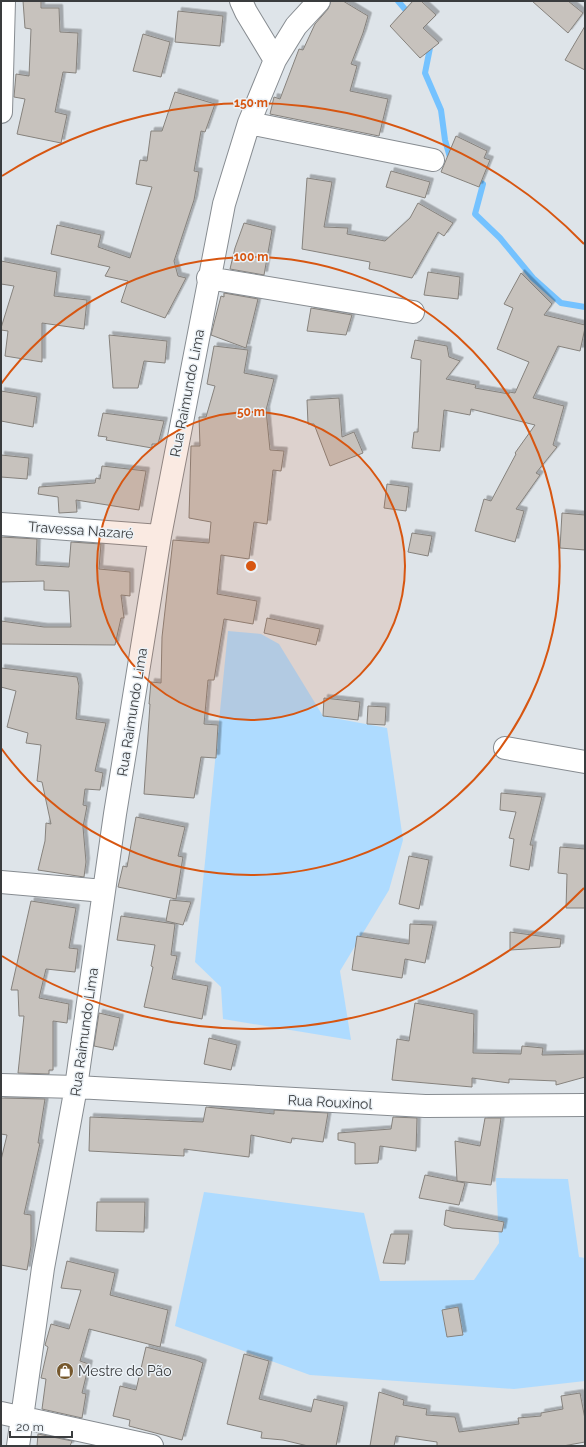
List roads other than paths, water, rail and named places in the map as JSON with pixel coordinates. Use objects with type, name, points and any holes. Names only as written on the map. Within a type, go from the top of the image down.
[{"type":"street","points":[[1,112],[4,1]]},
{"type":"street","points":[[241,1],[275,60]]},
{"type":"street","name":"Rua Raimundo Lima","points":[[18,1446],[43,1268],[76,1087],[104,891],[160,536],[208,278],[224,204],[249,123],[275,60],[296,26],[319,1]]},
{"type":"street","points":[[249,123],[432,160]]},
{"type":"street","points":[[208,278],[413,312]]},
{"type":"street","name":"Travessa Nazaré","points":[[1,524],[160,536]]},
{"type":"street","points":[[505,748],[585,762]]},
{"type":"street","points":[[1,882],[104,891]]},
{"type":"street","name":"Rua Rouxinol","points":[[1,1085],[76,1087],[425,1106],[585,1105]]},
{"type":"street","points":[[1,1413],[23,1416],[152,1446]]},
{"type":"waterway","points":[[398,1],[410,15]]},
{"type":"waterway","points":[[431,43],[425,73],[441,110],[445,140],[451,161]]},
{"type":"waterway","points":[[475,179],[483,184],[475,214],[500,238],[533,278],[561,303],[585,307]]},
{"type":"place","name":"Mestre do Pão","points":[[65,1371]]}]
